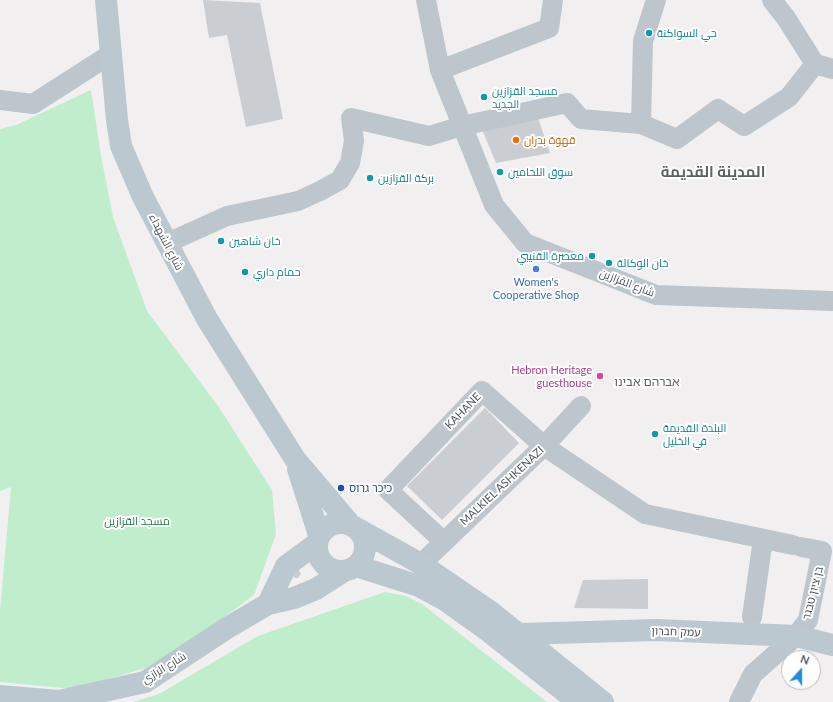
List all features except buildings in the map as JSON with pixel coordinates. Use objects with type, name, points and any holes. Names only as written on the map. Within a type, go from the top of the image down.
[{"type":"main road","name":"شارع الشهداء","points":[[106,0],[117,120],[122,146],[143,197],[207,319],[295,459]]},
{"type":"main road","points":[[295,459],[363,535],[365,543],[363,558],[350,569]]},
{"type":"main road","points":[[295,459],[318,540],[317,552],[324,564],[330,569],[337,571],[350,569],[419,586],[445,600],[487,630],[578,702]]},
{"type":"main road","points":[[268,604],[286,566],[318,540],[329,526],[343,522],[354,526],[421,564],[491,612],[603,702]]},
{"type":"main road","name":"شارع الرازي","points":[[0,696],[59,702],[145,682],[227,628],[268,604],[294,598],[316,589],[350,569]]},
{"type":"main road","name":"עמק חברון","points":[[519,634],[657,630],[796,636],[833,645]]},
{"type":"street","name":"شارع القزازين","points":[[426,0],[440,70],[494,205],[525,243],[656,295],[833,301]]},
{"type":"street","points":[[440,70],[549,28],[553,0]]},
{"type":"street","points":[[641,124],[643,41],[656,0]]},
{"type":"street","points":[[167,243],[227,216],[298,200],[320,191],[340,180],[350,163],[354,141],[351,118],[429,136],[462,126],[567,103],[581,119],[641,124],[677,139],[718,109],[744,126],[789,97],[824,67],[772,0]]},
{"type":"street","points":[[0,100],[33,104],[111,54]]},
{"type":"street","name":"KAHANE","points":[[443,541],[388,490],[482,391],[544,446],[645,514]]},
{"type":"street","name":"MALKIEL ASHKENAZI","points":[[421,564],[443,541],[544,446],[581,406]]},
{"type":"street","name":"בן ציון טבגר","points":[[645,514],[822,551],[808,620],[796,636],[753,674],[739,702]]},
{"type":"street","points":[[752,617],[763,539]]},
{"type":"green space","name":"مسجد القزازين","points":[[91,90],[101,156],[113,217],[147,311],[218,406],[272,490],[276,534],[254,595],[208,629],[146,668],[73,689],[0,682],[0,611],[11,487],[0,491],[0,129],[16,125]]},
{"type":"green space","points":[[385,592],[406,596],[422,604],[547,702],[133,702],[159,694],[258,636]]},
{"type":"place","name":"حي السواكنة","points":[[649,33]]},
{"type":"place","name":"مسجد القزازين الجديد","points":[[484,97]]},
{"type":"place","name":"قهوة بدران","points":[[516,140]]},
{"type":"place","name":"سوق اللحامين","points":[[500,172]]},
{"type":"place","name":"بركة القزازين","points":[[370,178]]},
{"type":"place","name":"خان شاهين","points":[[221,241]]},
{"type":"place","name":"معصرة القنيبي","points":[[592,256]]},
{"type":"place","name":"خان الوكالة","points":[[609,263]]},
{"type":"place","name":"Women's Cooperative Shop","points":[[536,269]]},
{"type":"place","name":"حمام داري","points":[[245,272]]},
{"type":"place","name":"Hebron Heritage guesthouse","points":[[600,376]]},
{"type":"place","name":"البلدة القديمة في الخليل","points":[[655,434]]},
{"type":"place","name":"כיכר גרוס","points":[[341,488]]},
{"type":"district","name":"المدينة القديمة","points":[[713,172]]},
{"type":"district","name":"אברהם אבינו","points":[[647,382]]}]
